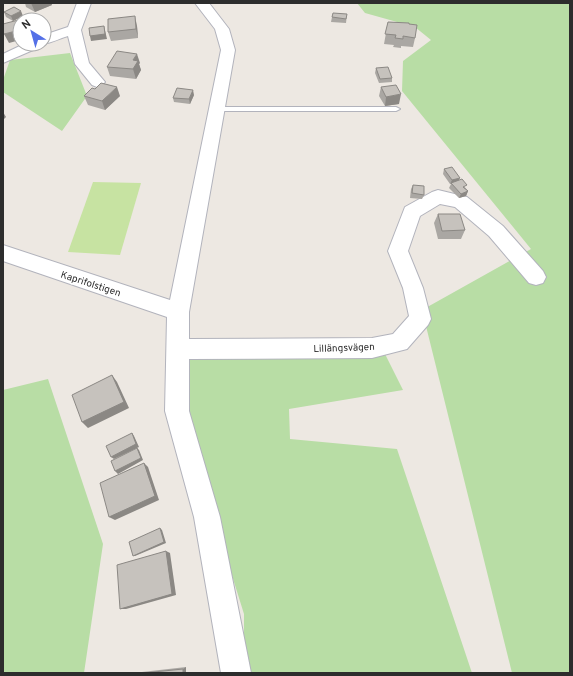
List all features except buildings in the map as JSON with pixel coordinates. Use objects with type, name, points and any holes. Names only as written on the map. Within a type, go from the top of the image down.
[{"type":"street","points":[[84,3],[74,30],[82,64],[97,82]]},
{"type":"street","points":[[202,3],[222,30],[228,50],[178,312],[177,412],[206,517],[236,673]]},
{"type":"street","points":[[52,36],[74,30]]},
{"type":"street","points":[[3,59],[18,52]]},
{"type":"street","name":"Lillängsvägen","points":[[178,349],[372,348],[399,342],[420,319],[412,288],[398,251],[412,212],[438,197],[461,202],[496,230],[536,277]]},
{"type":"street","name":"Kaprifolstigen","points":[[3,253],[178,312]]},
{"type":"lane","points":[[217,109],[396,109]]},
{"type":"green space","points":[[357,3],[570,3],[570,673],[512,673],[422,310],[531,249],[402,91],[403,61],[431,40],[415,27],[365,13]]},
{"type":"green space","points":[[70,53],[87,96],[62,131],[3,92],[3,80],[10,60]]},
{"type":"green space","points":[[93,182],[141,183],[120,255],[68,252]]},
{"type":"green space","points":[[384,352],[403,390],[289,409],[290,439],[397,449],[472,673],[244,673],[244,614],[187,431],[189,357]]},
{"type":"green space","points":[[48,379],[103,544],[84,673],[3,673],[3,390]]}]
